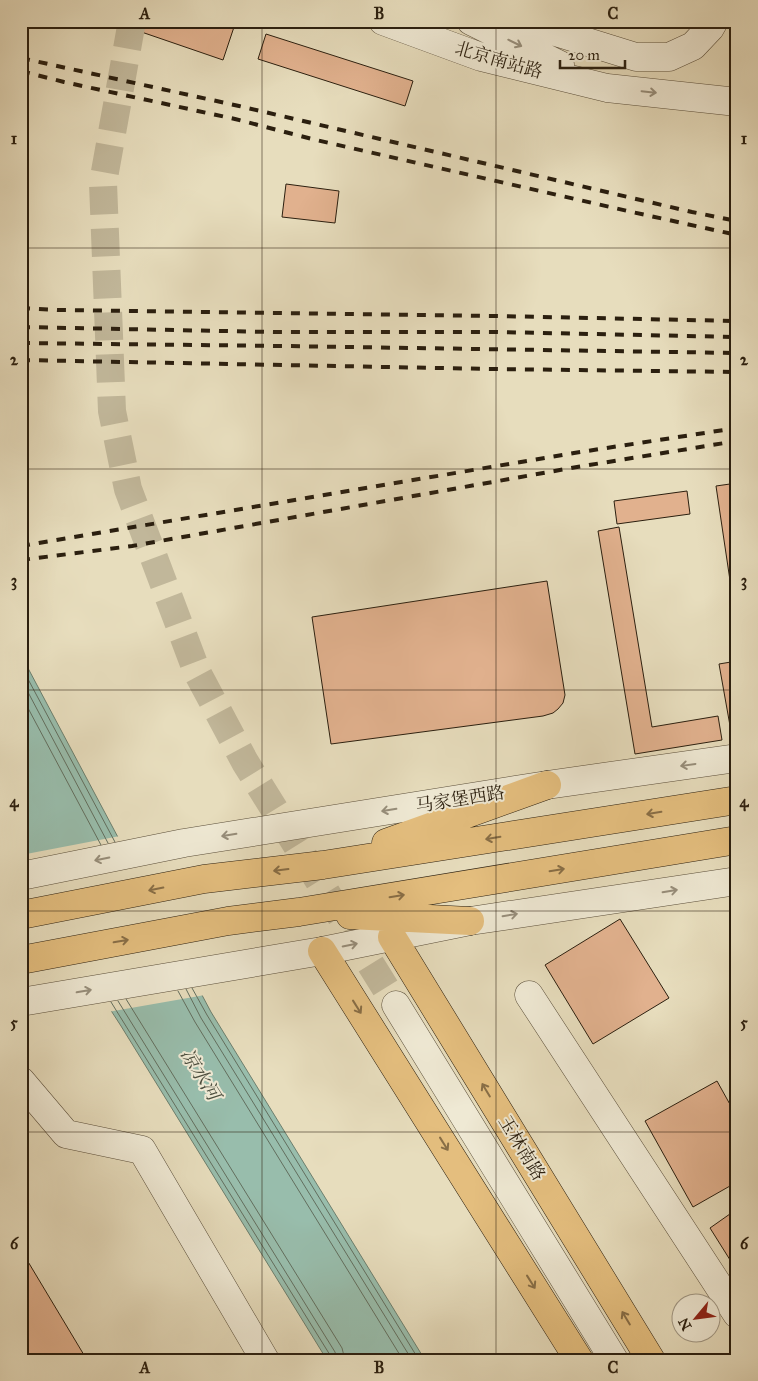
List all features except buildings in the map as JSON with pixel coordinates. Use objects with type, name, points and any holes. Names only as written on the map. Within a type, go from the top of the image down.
[{"type":"main road","points":[[323,865],[547,785]]},
{"type":"main road","points":[[21,915],[204,879],[323,865],[737,800]]},
{"type":"main road","points":[[21,960],[228,922],[737,840]]},
{"type":"main road","points":[[299,912],[470,921]]},
{"type":"main road","name":"玉林南路","points":[[392,937],[651,1360]]},
{"type":"main road","points":[[322,951],[579,1360]]},
{"type":"street","name":"北京南站路","points":[[383,21],[481,57],[607,88],[737,102]]},
{"type":"street","points":[[471,21],[607,88]]},
{"type":"street","points":[[520,21],[636,57],[669,56],[693,46],[714,21]]},
{"type":"street","name":"马家堡西路","points":[[21,876],[184,842],[547,785],[737,758]]},
{"type":"street","points":[[29,1001],[322,951],[470,921],[737,881]]},
{"type":"street","points":[[529,995],[737,1314]]},
{"type":"street","name":"玉林南路","points":[[396,1005],[614,1360]]},
{"type":"street","points":[[21,1081],[66,1134],[142,1150],[265,1360]]},
{"type":"water","name":"凉水河","points":[[21,655],[211,1012],[425,1360],[327,1360],[121,1026],[21,871]]},
{"type":"pier","points":[[120,836],[205,995],[108,1012],[21,875],[21,855]]},
{"type":"tunnel","points":[[132,21],[103,183],[112,411],[128,489],[197,672],[245,762],[396,1005]]},
{"type":"railway","points":[[21,58],[239,106],[737,221]]},
{"type":"railway","points":[[21,71],[737,235]]},
{"type":"railway","points":[[21,308],[737,321]]},
{"type":"railway","points":[[21,327],[273,332],[495,332],[737,337]]},
{"type":"railway","points":[[21,343],[737,353]]},
{"type":"railway","points":[[21,360],[737,372]]},
{"type":"railway","points":[[21,546],[574,453],[737,428]]},
{"type":"railway","points":[[21,560],[132,546],[577,467],[737,441]]}]
